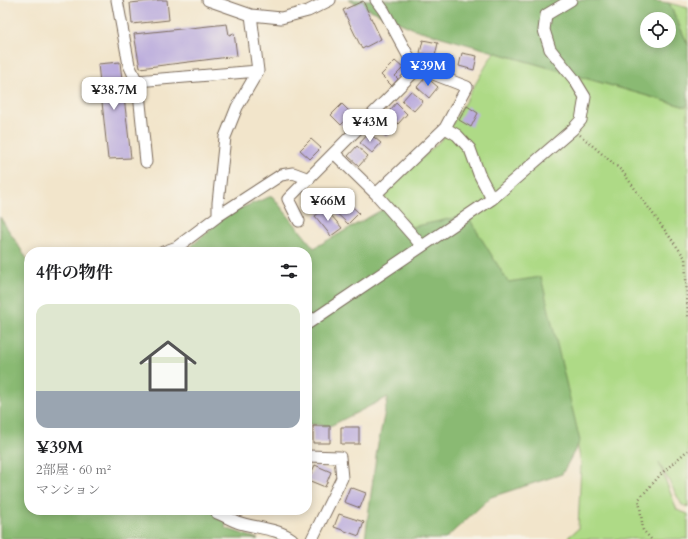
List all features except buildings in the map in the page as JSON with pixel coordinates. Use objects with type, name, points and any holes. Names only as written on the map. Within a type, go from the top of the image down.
[{"type":"street","points":[[117,0],[129,65],[138,84],[146,162]]},
{"type":"street","points":[[208,0],[250,15],[281,18],[308,11],[330,0]]},
{"type":"street","points":[[376,0],[384,11],[410,59],[418,68],[467,87],[445,128],[376,194]]},
{"type":"street","points":[[312,321],[492,199],[573,129],[581,120],[585,97],[574,79],[550,49],[544,30],[546,15],[571,0]]},
{"type":"street","points":[[218,216],[225,137],[237,107],[258,71],[250,15]]},
{"type":"street","points":[[299,221],[288,199],[418,68]]},
{"type":"street","points":[[137,81],[258,71]]},
{"type":"street","points":[[445,128],[457,135],[470,149],[479,174],[492,199]]},
{"type":"street","points":[[334,153],[376,194],[422,246]]},
{"type":"street","points":[[177,247],[218,216],[281,175],[293,173],[309,179]]},
{"type":"street","points":[[312,456],[340,457],[342,478],[312,539]]},
{"type":"street","points":[[223,515],[238,522],[272,530],[292,539]]},
{"type":"path","points":[[573,129],[622,171],[685,258],[688,317]]},
{"type":"path","points":[[651,539],[643,530],[639,499],[662,473],[688,450]]},
{"type":"green space","points":[[348,0],[648,0],[669,3],[673,12],[640,12],[640,48],[676,48],[676,18],[688,45],[688,104],[686,107],[414,29]]},
{"type":"green space","points":[[669,3],[688,8],[688,45],[676,18],[676,12],[673,12]]},
{"type":"green space","points":[[494,52],[686,107],[688,102],[688,507],[682,505],[659,463],[677,510],[688,514],[688,539],[566,539],[578,529],[581,464],[568,393],[508,282],[467,216],[412,227],[383,196],[445,136]]},
{"type":"green space","points":[[272,196],[314,248],[387,207],[412,227],[467,215],[508,282],[541,277],[580,441],[562,474],[491,497],[445,539],[365,539],[377,449],[388,397],[330,426],[312,424],[312,247],[191,247],[228,213]]},
{"type":"green space","points":[[0,217],[24,254],[24,515],[228,515],[225,528],[258,539],[0,539]]}]
